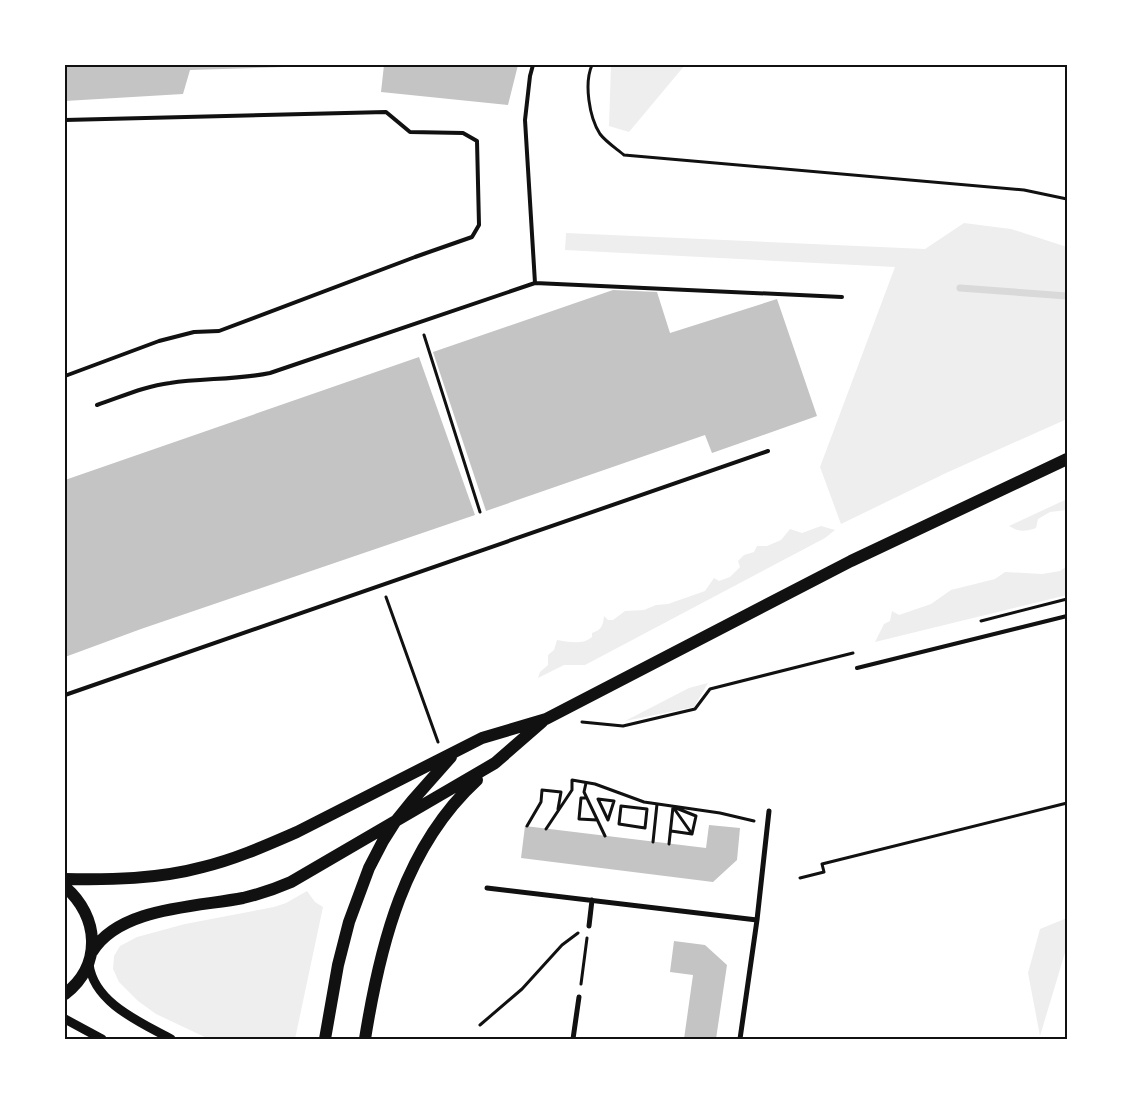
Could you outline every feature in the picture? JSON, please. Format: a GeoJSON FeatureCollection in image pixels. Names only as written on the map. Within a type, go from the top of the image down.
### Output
{"type":"FeatureCollection","features":[{"type":"Feature","properties":{"kind":"main road"},"geometry":{"type":"LineString","coordinates":[[65,879],[128,878],[172,874],[203,868],[297,832],[482,738],[546,719],[851,561],[1067,459]]}},
{"type":"Feature","properties":{"kind":"main road"},"geometry":{"type":"LineString","coordinates":[[365,1039],[378,966],[389,926],[419,854],[447,810],[461,795],[546,719]]}},
{"type":"Feature","properties":{"kind":"main road"},"geometry":{"type":"LineString","coordinates":[[325,1039],[338,965],[349,922],[369,868],[395,822],[458,750]]}},
{"type":"Feature","properties":{"kind":"main road"},"geometry":{"type":"LineString","coordinates":[[65,994],[81,978],[97,943],[114,930],[134,920],[178,907],[260,894],[291,882],[495,764]]}},
{"type":"Feature","properties":{"kind":"main road"},"geometry":{"type":"LineString","coordinates":[[65,887],[76,897],[86,911],[91,925],[93,938],[90,958]]}},
{"type":"Feature","properties":{"kind":"street"},"geometry":{"type":"LineString","coordinates":[[740,1039],[757,920],[768,811]]}},
{"type":"Feature","properties":{"kind":"street"},"geometry":{"type":"LineString","coordinates":[[487,888],[757,920]]}},
{"type":"Feature","properties":{"kind":"street"},"geometry":{"type":"LineString","coordinates":[[589,926],[592,900]]}},
{"type":"Feature","properties":{"kind":"street"},"geometry":{"type":"LineString","coordinates":[[90,958],[93,979],[101,992],[114,1005],[139,1022],[171,1039]]}},
{"type":"Feature","properties":{"kind":"street"},"geometry":{"type":"LineString","coordinates":[[574,1039],[579,997]]}},
{"type":"Feature","properties":{"kind":"street"},"geometry":{"type":"LineString","coordinates":[[65,1019],[102,1039]]}},
{"type":"Feature","properties":{"kind":"lane"},"geometry":{"type":"LineString","coordinates":[[533,65],[525,120],[535,283]]}},
{"type":"Feature","properties":{"kind":"lane"},"geometry":{"type":"LineString","coordinates":[[65,120],[386,112],[410,132],[463,134],[477,141],[480,225],[472,237],[219,331],[194,332],[159,342],[65,376]]}},
{"type":"Feature","properties":{"kind":"lane"},"geometry":{"type":"LineString","coordinates":[[97,405],[171,383],[252,377],[270,373],[535,283],[842,297]]}},
{"type":"Feature","properties":{"kind":"lane"},"geometry":{"type":"LineString","coordinates":[[65,695],[768,451]]}},
{"type":"Feature","properties":{"kind":"lane"},"geometry":{"type":"LineString","coordinates":[[857,668],[1067,616]]}},
{"type":"Feature","properties":{"kind":"path"},"geometry":{"type":"LineString","coordinates":[[592,65],[589,72],[589,108],[600,134],[624,155],[1024,190],[1067,198]]}},
{"type":"Feature","properties":{"kind":"path"},"geometry":{"type":"LineString","coordinates":[[420,322],[480,512]]}},
{"type":"Feature","properties":{"kind":"path"},"geometry":{"type":"LineString","coordinates":[[382,585],[432,724]]}},
{"type":"Feature","properties":{"kind":"path"},"geometry":{"type":"LineString","coordinates":[[980,621],[1067,599]]}},
{"type":"Feature","properties":{"kind":"path"},"geometry":{"type":"LineString","coordinates":[[546,719],[623,726],[695,709],[710,689],[855,652]]}},
{"type":"Feature","properties":{"kind":"path"},"geometry":{"type":"LineString","coordinates":[[546,829],[572,790],[572,780],[595,784],[644,802],[720,813],[767,824]]}},
{"type":"Feature","properties":{"kind":"path"},"geometry":{"type":"LineString","coordinates":[[586,783],[584,792],[605,836]]}},
{"type":"Feature","properties":{"kind":"path"},"geometry":{"type":"LineString","coordinates":[[527,826],[540,802],[542,790],[561,792],[558,809]]}},
{"type":"Feature","properties":{"kind":"path"},"geometry":{"type":"LineString","coordinates":[[587,798],[581,798],[579,818],[597,820]]}},
{"type":"Feature","properties":{"kind":"path"},"geometry":{"type":"LineString","coordinates":[[598,799],[614,801],[608,820],[605,813],[598,799]]}},
{"type":"Feature","properties":{"kind":"path"},"geometry":{"type":"LineString","coordinates":[[800,878],[824,872],[822,864],[1067,802]]}},
{"type":"Feature","properties":{"kind":"path"},"geometry":{"type":"LineString","coordinates":[[653,842],[657,804]]}},
{"type":"Feature","properties":{"kind":"path"},"geometry":{"type":"LineString","coordinates":[[621,806],[647,809],[645,828],[618,824],[621,806]]}},
{"type":"Feature","properties":{"kind":"path"},"geometry":{"type":"LineString","coordinates":[[669,844],[673,807]]}},
{"type":"Feature","properties":{"kind":"path"},"geometry":{"type":"LineString","coordinates":[[673,807],[692,834]]}},
{"type":"Feature","properties":{"kind":"path"},"geometry":{"type":"LineString","coordinates":[[673,807],[696,816],[692,834]]}},
{"type":"Feature","properties":{"kind":"path"},"geometry":{"type":"LineString","coordinates":[[670,831],[692,834]]}},
{"type":"Feature","properties":{"kind":"path"},"geometry":{"type":"LineString","coordinates":[[579,997],[589,926]]}},
{"type":"Feature","properties":{"kind":"path"},"geometry":{"type":"LineString","coordinates":[[480,1025],[522,989],[562,944],[589,926]]}},
{"type":"Feature","properties":{"kind":"shaded area"},"geometry":{"type":"Polygon","coordinates":[[[611,65],[685,65],[629,132],[609,126],[611,65]]]}},
{"type":"Feature","properties":{"kind":"shaded area"},"geometry":{"type":"Polygon","coordinates":[[[964,223],[1011,229],[1067,247],[1067,419],[946,473],[841,524],[820,467],[895,267],[565,250],[566,233],[925,249],[964,223]]]}},
{"type":"Feature","properties":{"kind":"shaded area"},"geometry":{"type":"Polygon","coordinates":[[[1067,499],[1067,510],[1050,512],[1038,519],[1036,528],[1022,531],[1009,526],[1067,499]]]}},
{"type":"Feature","properties":{"kind":"shaded area"},"geometry":{"type":"Polygon","coordinates":[[[821,526],[835,530],[825,538],[585,665],[564,665],[538,678],[540,672],[548,665],[548,655],[554,650],[557,640],[575,642],[588,640],[592,637],[592,633],[601,627],[604,616],[608,620],[613,620],[625,611],[644,610],[656,605],[668,604],[705,591],[714,578],[719,581],[730,577],[740,567],[738,561],[744,555],[754,552],[757,546],[767,546],[781,540],[790,529],[802,533],[821,526]]]}},
{"type":"Feature","properties":{"kind":"shaded area"},"geometry":{"type":"Polygon","coordinates":[[[1067,566],[1067,595],[875,642],[884,624],[890,621],[892,611],[899,615],[931,604],[951,590],[995,579],[1005,572],[1042,574],[1060,571],[1067,566]]]}},
{"type":"Feature","properties":{"kind":"shaded area"},"geometry":{"type":"Polygon","coordinates":[[[708,683],[694,707],[625,721],[689,688],[708,683]]]}},
{"type":"Feature","properties":{"kind":"shaded area"},"geometry":{"type":"Polygon","coordinates":[[[307,891],[315,902],[323,907],[295,1039],[209,1039],[156,1014],[138,1001],[119,982],[113,969],[114,956],[120,946],[137,937],[185,924],[274,907],[286,903],[307,891]]]}},
{"type":"Feature","properties":{"kind":"shaded area"},"geometry":{"type":"Polygon","coordinates":[[[1067,918],[1067,946],[1040,1036],[1028,973],[1040,929],[1067,918]]]}},
{"type":"Feature","properties":{"kind":"building"},"geometry":{"type":"Polygon","coordinates":[[[65,65],[284,65],[284,67],[190,70],[183,94],[65,101],[65,65]]]}},
{"type":"Feature","properties":{"kind":"building"},"geometry":{"type":"Polygon","coordinates":[[[384,65],[518,65],[508,105],[381,92],[384,65]]]}},
{"type":"Feature","properties":{"kind":"building"},"geometry":{"type":"Polygon","coordinates":[[[613,290],[657,292],[670,333],[777,299],[817,416],[712,453],[705,435],[486,511],[433,352],[613,290]]]}},
{"type":"Feature","properties":{"kind":"building"},"geometry":{"type":"Polygon","coordinates":[[[419,357],[475,515],[141,629],[65,657],[65,480],[419,357]]]}},
{"type":"Feature","properties":{"kind":"building"},"geometry":{"type":"Polygon","coordinates":[[[709,825],[740,828],[737,860],[713,882],[521,858],[525,826],[706,848],[709,825]]]}},
{"type":"Feature","properties":{"kind":"building"},"geometry":{"type":"Polygon","coordinates":[[[674,941],[705,945],[727,965],[716,1039],[684,1039],[693,975],[670,972],[674,941]]]}},
{"type":"Feature","properties":{"kind":"waterway"},"geometry":{"type":"LineString","coordinates":[[960,288],[1067,296]]}}]}
